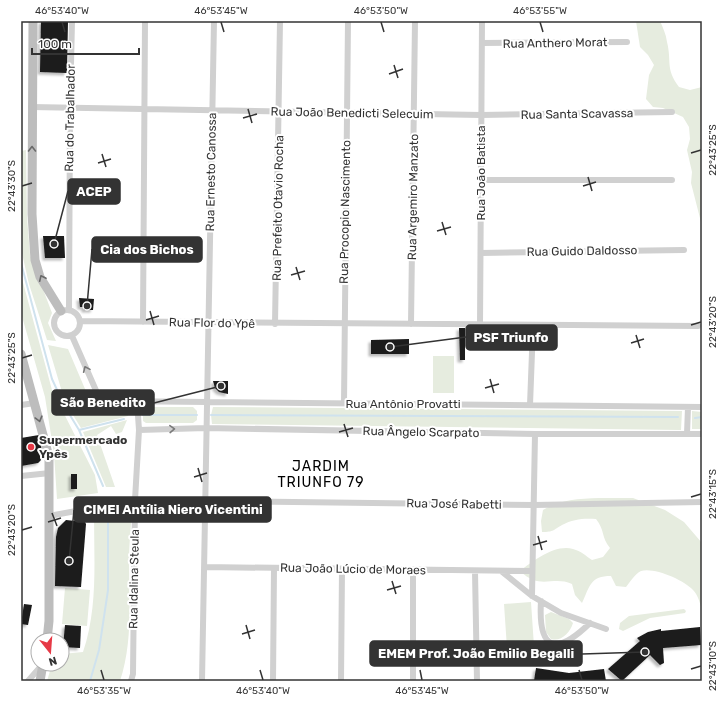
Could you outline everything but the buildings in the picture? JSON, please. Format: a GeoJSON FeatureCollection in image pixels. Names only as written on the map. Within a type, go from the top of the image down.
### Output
{"type":"FeatureCollection","features":[{"type":"Feature","properties":{"kind":"street"},"geometry":{"type":"LineString","coordinates":[[33,21],[31,107],[32,214],[35,260],[40,277],[65,311],[76,314],[80,321],[79,328],[72,336],[60,335],[54,329],[54,321],[65,311]]}},
{"type":"Feature","properties":{"kind":"street","name":"Rua do Trabalhador"},"geometry":{"type":"LineString","coordinates":[[65,311],[72,21]]}},
{"type":"Feature","properties":{"kind":"street"},"geometry":{"type":"LineString","coordinates":[[143,322],[145,21]]}},
{"type":"Feature","properties":{"kind":"street","name":"Rua Ernesto Canossa"},"geometry":{"type":"LineString","coordinates":[[202,681],[214,21]]}},
{"type":"Feature","properties":{"kind":"street","name":"Rua Prefeito Otavio Rocha"},"geometry":{"type":"LineString","coordinates":[[275,324],[280,111],[280,21]]}},
{"type":"Feature","properties":{"kind":"street","name":"Rua Procopio Nascimento"},"geometry":{"type":"LineString","coordinates":[[344,403],[348,21]]}},
{"type":"Feature","properties":{"kind":"street","name":"Rua Argemiro Manzato"},"geometry":{"type":"LineString","coordinates":[[411,324],[415,21]]}},
{"type":"Feature","properties":{"kind":"street","name":"Rua João Batista"},"geometry":{"type":"LineString","coordinates":[[480,326],[482,21]]}},
{"type":"Feature","properties":{"kind":"street","name":"Rua Anthero Morat"},"geometry":{"type":"LineString","coordinates":[[482,44],[628,42]]}},
{"type":"Feature","properties":{"kind":"street","name":"Rua João Benedicti Selecuim"},"geometry":{"type":"LineString","coordinates":[[31,107],[481,115]]}},
{"type":"Feature","properties":{"kind":"street","name":"Rua Santa Scavassa"},"geometry":{"type":"LineString","coordinates":[[481,115],[672,112]]}},
{"type":"Feature","properties":{"kind":"street"},"geometry":{"type":"LineString","coordinates":[[481,180],[672,180]]}},
{"type":"Feature","properties":{"kind":"street","name":"Rua Guido Daldosso"},"geometry":{"type":"LineString","coordinates":[[481,253],[684,250]]}},
{"type":"Feature","properties":{"kind":"street","name":"Rua Flor do Ypê"},"geometry":{"type":"LineString","coordinates":[[80,321],[275,324],[344,323],[480,326],[698,326]]}},
{"type":"Feature","properties":{"kind":"street"},"geometry":{"type":"LineString","coordinates":[[530,405],[533,326]]}},
{"type":"Feature","properties":{"kind":"street","name":"Rua Antônio Provatti"},"geometry":{"type":"LineString","coordinates":[[72,336],[98,395],[103,400],[702,407]]}},
{"type":"Feature","properties":{"kind":"street"},"geometry":{"type":"LineString","coordinates":[[21,354],[49,457],[48,632]]}},
{"type":"Feature","properties":{"kind":"street","name":"Rua Idalina Steula"},"geometry":{"type":"LineString","coordinates":[[134,681],[134,500],[139,430],[138,401]]}},
{"type":"Feature","properties":{"kind":"street"},"geometry":{"type":"LineString","coordinates":[[21,405],[35,403]]}},
{"type":"Feature","properties":{"kind":"street"},"geometry":{"type":"LineString","coordinates":[[687,434],[688,407]]}},
{"type":"Feature","properties":{"kind":"street","name":"Rua Ângelo Scarpato"},"geometry":{"type":"LineString","coordinates":[[139,430],[206,428],[535,434],[702,434]]}},
{"type":"Feature","properties":{"kind":"street"},"geometry":{"type":"LineString","coordinates":[[532,596],[535,434]]}},
{"type":"Feature","properties":{"kind":"street"},"geometry":{"type":"LineString","coordinates":[[21,476],[50,473]]}},
{"type":"Feature","properties":{"kind":"street"},"geometry":{"type":"LineString","coordinates":[[49,516],[134,500]]}},
{"type":"Feature","properties":{"kind":"street","name":"Rua José Rabetti"},"geometry":{"type":"LineString","coordinates":[[205,501],[534,505],[702,502]]}},
{"type":"Feature","properties":{"kind":"street","name":"Rua João Lúcio de Moraes"},"geometry":{"type":"LineString","coordinates":[[204,568],[532,572]]}},
{"type":"Feature","properties":{"kind":"street"},"geometry":{"type":"LineString","coordinates":[[273,681],[274,568]]}},
{"type":"Feature","properties":{"kind":"street"},"geometry":{"type":"LineString","coordinates":[[341,681],[342,569]]}},
{"type":"Feature","properties":{"kind":"street"},"geometry":{"type":"LineString","coordinates":[[413,570],[413,681]]}},
{"type":"Feature","properties":{"kind":"street"},"geometry":{"type":"LineString","coordinates":[[475,571],[477,681]]}},
{"type":"Feature","properties":{"kind":"street"},"geometry":{"type":"LineString","coordinates":[[501,571],[532,596],[561,613],[606,629]]}},
{"type":"Feature","properties":{"kind":"street"},"geometry":{"type":"LineString","coordinates":[[541,601],[541,629],[544,636],[550,642],[560,645],[566,643],[590,623]]}},
{"type":"Feature","properties":{"kind":"street"},"geometry":{"type":"LineString","coordinates":[[28,681],[36,672]]}},
{"type":"Feature","properties":{"kind":"shaded area"},"geometry":{"type":"Polygon","coordinates":[[[636,21],[660,21],[666,36],[670,70],[679,87],[690,90],[702,87],[702,226],[691,183],[692,172],[687,150],[690,139],[689,127],[683,117],[663,108],[653,107],[646,99],[649,75],[654,65],[648,55],[640,47],[636,21]]]}},
{"type":"Feature","properties":{"kind":"shaded area"},"geometry":{"type":"Polygon","coordinates":[[[26,150],[27,217],[30,255],[52,313],[48,323],[56,341],[47,340],[29,284],[21,249],[21,151],[26,150]]]}},
{"type":"Feature","properties":{"kind":"shaded area"},"geometry":{"type":"Polygon","coordinates":[[[21,275],[52,390],[95,475],[98,493],[57,499],[54,454],[45,397],[21,313],[21,275]]]}},
{"type":"Feature","properties":{"kind":"shaded area"},"geometry":{"type":"Polygon","coordinates":[[[48,345],[68,349],[91,403],[103,409],[121,408],[128,410],[128,416],[81,428],[65,402],[48,345]]]}},
{"type":"Feature","properties":{"kind":"shaded area"},"geometry":{"type":"Polygon","coordinates":[[[433,356],[454,356],[454,393],[433,393],[433,356]]]}},
{"type":"Feature","properties":{"kind":"shaded area"},"geometry":{"type":"Polygon","coordinates":[[[146,407],[193,407],[197,411],[197,420],[193,423],[146,423],[143,421],[143,409],[146,407]]]}},
{"type":"Feature","properties":{"kind":"shaded area"},"geometry":{"type":"Polygon","coordinates":[[[213,407],[682,411],[681,430],[212,424],[211,415],[213,407]]]}},
{"type":"Feature","properties":{"kind":"shaded area"},"geometry":{"type":"Polygon","coordinates":[[[692,411],[702,412],[702,429],[692,429],[692,411]]]}},
{"type":"Feature","properties":{"kind":"shaded area"},"geometry":{"type":"Polygon","coordinates":[[[127,420],[122,432],[116,434],[111,426],[97,435],[115,487],[106,487],[83,432],[127,420]]]}},
{"type":"Feature","properties":{"kind":"shaded area"},"geometry":{"type":"Polygon","coordinates":[[[633,498],[665,510],[684,522],[702,543],[702,610],[699,599],[689,586],[668,575],[653,571],[647,570],[639,572],[626,587],[616,586],[611,576],[599,578],[589,587],[582,603],[575,595],[572,584],[558,581],[540,582],[527,577],[520,571],[545,554],[559,549],[566,548],[576,550],[592,560],[603,557],[610,548],[596,519],[574,520],[549,532],[542,532],[541,521],[543,510],[550,506],[570,500],[633,498]]]}},
{"type":"Feature","properties":{"kind":"shaded area"},"geometry":{"type":"Polygon","coordinates":[[[132,509],[129,555],[129,636],[120,681],[47,681],[50,672],[70,672],[70,653],[83,652],[88,635],[94,584],[94,514],[132,509]]]}},
{"type":"Feature","properties":{"kind":"shaded area"},"geometry":{"type":"Polygon","coordinates":[[[65,588],[90,590],[87,626],[62,624],[65,588]]]}},
{"type":"Feature","properties":{"kind":"shaded area"},"geometry":{"type":"Polygon","coordinates":[[[531,602],[535,661],[508,663],[504,604],[531,602]]]}},
{"type":"Feature","properties":{"kind":"shaded area"},"geometry":{"type":"Polygon","coordinates":[[[684,609],[686,611],[685,613],[650,618],[623,631],[619,629],[620,623],[629,616],[684,609]]]}},
{"type":"Feature","properties":{"kind":"shaded area"},"geometry":{"type":"Polygon","coordinates":[[[551,612],[569,619],[573,623],[565,636],[555,640],[551,639],[546,632],[545,615],[551,612]]]}},
{"type":"Feature","properties":{"kind":"waterway"},"geometry":{"type":"LineString","coordinates":[[21,263],[52,379],[65,407],[79,430],[103,486]]}},
{"type":"Feature","properties":{"kind":"waterway"},"geometry":{"type":"LineString","coordinates":[[143,415],[197,415]]}},
{"type":"Feature","properties":{"kind":"waterway"},"geometry":{"type":"LineString","coordinates":[[211,415],[678,417]]}},
{"type":"Feature","properties":{"kind":"waterway"},"geometry":{"type":"LineString","coordinates":[[695,418],[702,417]]}},
{"type":"Feature","properties":{"kind":"waterway"},"geometry":{"type":"LineString","coordinates":[[79,430],[124,419]]}},
{"type":"Feature","properties":{"kind":"waterway"},"geometry":{"type":"LineString","coordinates":[[90,681],[99,650],[108,590],[108,514]]}},
{"type":"Feature","properties":{"kind":"place","name":"ACEP"},"geometry":{"type":"Point","coordinates":[54,244]}},
{"type":"Feature","properties":{"kind":"place","name":"Cia dos Bichos"},"geometry":{"type":"Point","coordinates":[87,306]}},
{"type":"Feature","properties":{"kind":"place","name":"PSF Triunfo"},"geometry":{"type":"Point","coordinates":[390,347]}},
{"type":"Feature","properties":{"kind":"place","name":"São Benedito"},"geometry":{"type":"Point","coordinates":[221,386]}},
{"type":"Feature","properties":{"kind":"place","name":"Supermercado Ypês"},"geometry":{"type":"Point","coordinates":[31,447]}},
{"type":"Feature","properties":{"kind":"place","name":"CIMEI Antília Niero Vicentini"},"geometry":{"type":"Point","coordinates":[69,561]}},
{"type":"Feature","properties":{"kind":"place","name":"EMEM Prof. João Emilio Begalli"},"geometry":{"type":"Point","coordinates":[645,652]}},
{"type":"Feature","properties":{"kind":"district","name":"JARDIM TRIUNFO 79"},"geometry":{"type":"Point","coordinates":[321,474]}}]}
